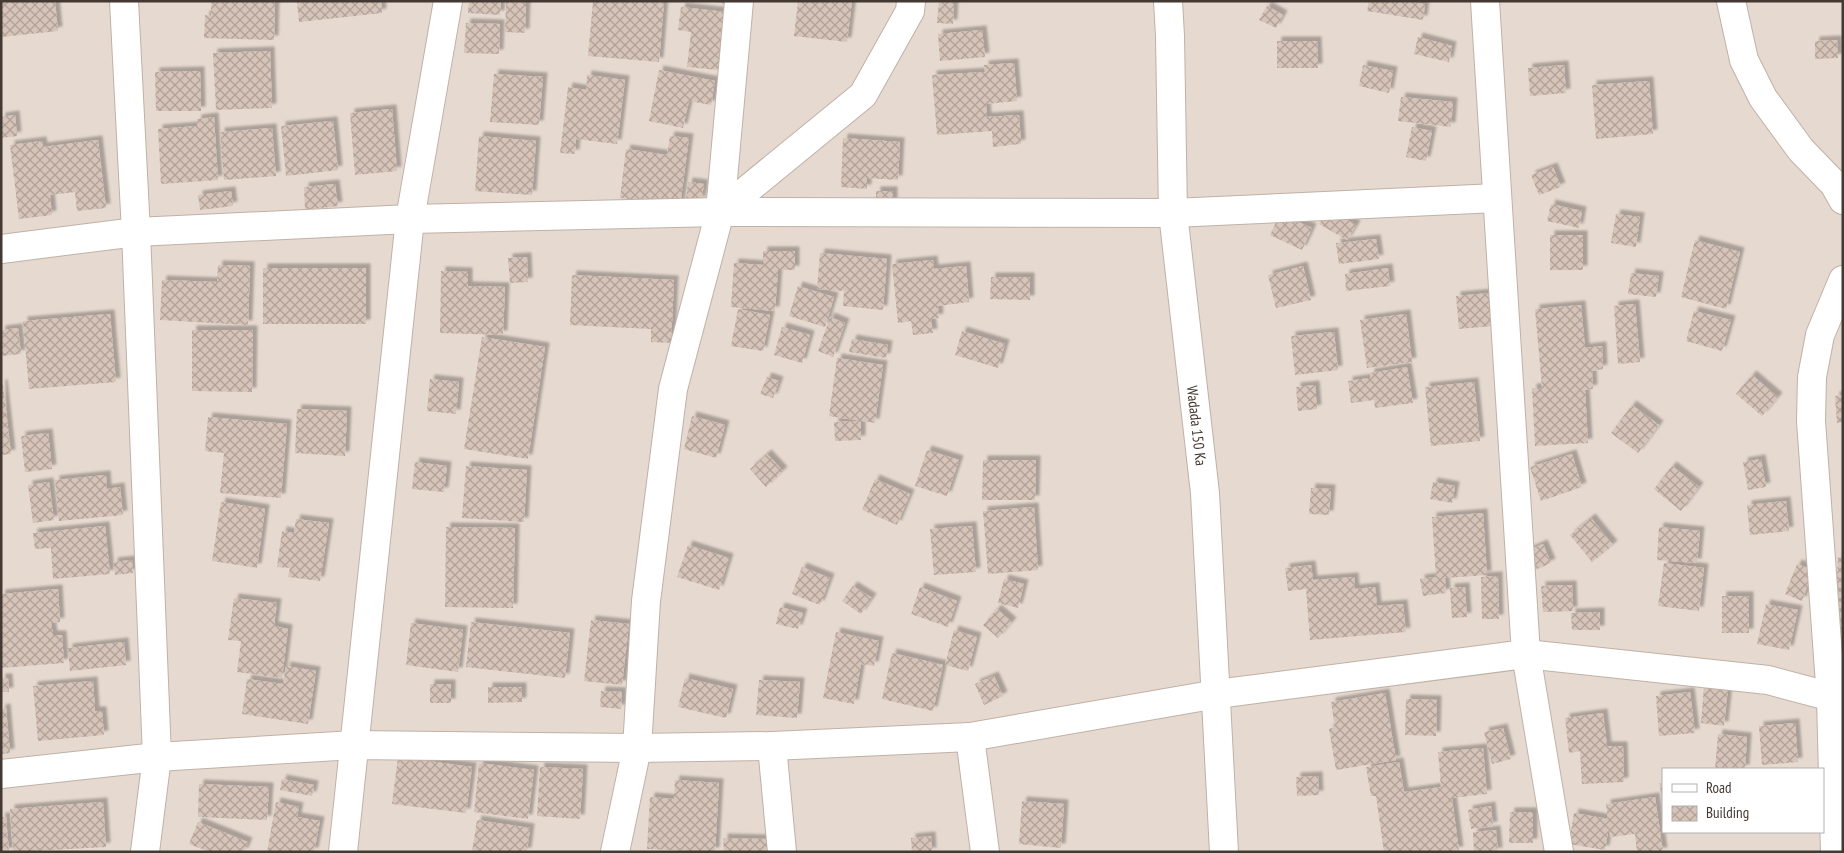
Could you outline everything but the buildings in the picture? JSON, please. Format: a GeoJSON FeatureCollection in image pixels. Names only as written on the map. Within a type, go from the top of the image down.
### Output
{"type":"FeatureCollection","features":[{"type":"Feature","properties":{"kind":"street"},"geometry":{"type":"LineString","coordinates":[[124,1],[136,232],[157,757],[145,852]]}},
{"type":"Feature","properties":{"kind":"street"},"geometry":{"type":"LineString","coordinates":[[344,852],[410,219],[448,1]]}},
{"type":"Feature","properties":{"kind":"street"},"geometry":{"type":"LineString","coordinates":[[615,852],[637,748],[646,601],[674,388],[720,212],[739,1]]}},
{"type":"Feature","properties":{"kind":"street"},"geometry":{"type":"LineString","coordinates":[[720,212],[863,95],[910,11],[911,1]]}},
{"type":"Feature","properties":{"kind":"street","name":"Wadada 150 Ka"},"geometry":{"type":"LineString","coordinates":[[1168,1],[1173,213],[1205,493],[1224,852]]}},
{"type":"Feature","properties":{"kind":"street"},"geometry":{"type":"LineString","coordinates":[[1484,1],[1526,654],[1559,852]]}},
{"type":"Feature","properties":{"kind":"street"},"geometry":{"type":"LineString","coordinates":[[1731,1],[1744,60],[1764,98],[1801,150],[1834,184],[1843,200]]}},
{"type":"Feature","properties":{"kind":"street"},"geometry":{"type":"LineString","coordinates":[[1,249],[136,232],[410,219],[720,212],[1173,213],[1497,198]]}},
{"type":"Feature","properties":{"kind":"street"},"geometry":{"type":"LineString","coordinates":[[1835,852],[1837,699],[1811,421],[1812,377],[1831,336],[1843,280]]}},
{"type":"Feature","properties":{"kind":"street"},"geometry":{"type":"LineString","coordinates":[[1,774],[157,757],[354,745],[637,748],[772,746],[970,736],[1217,694],[1526,654],[1768,680],[1837,699]]}},
{"type":"Feature","properties":{"kind":"street"},"geometry":{"type":"LineString","coordinates":[[970,736],[985,852]]}},
{"type":"Feature","properties":{"kind":"street"},"geometry":{"type":"LineString","coordinates":[[772,746],[782,852]]}},
{"type":"Feature","properties":{"kind":"shaded area"},"geometry":{"type":"Polygon","coordinates":[[[1,1],[1843,1],[1843,852],[1,852],[1,1]]]}}]}
